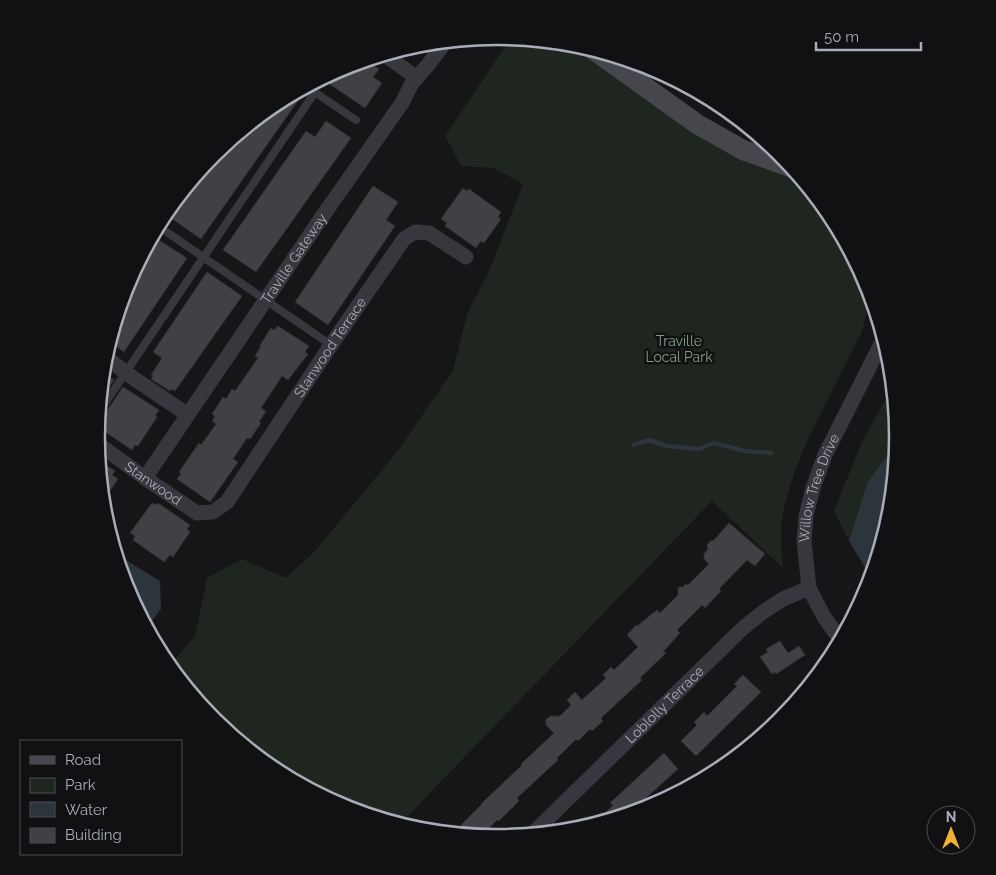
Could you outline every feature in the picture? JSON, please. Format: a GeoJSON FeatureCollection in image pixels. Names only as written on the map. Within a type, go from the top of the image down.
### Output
{"type":"FeatureCollection","features":[{"type":"Feature","properties":{"kind":"main road"},"geometry":{"type":"LineString","coordinates":[[609,61],[697,124],[743,150],[778,163]]}},
{"type":"Feature","properties":{"kind":"street","name":"Traville Gateway"},"geometry":{"type":"LineString","coordinates":[[145,478],[402,103],[412,83],[440,49]]}},
{"type":"Feature","properties":{"kind":"street"},"geometry":{"type":"LineString","coordinates":[[391,60],[417,78]]}},
{"type":"Feature","properties":{"kind":"street","name":"Stanwood Terrace"},"geometry":{"type":"LineString","coordinates":[[213,512],[226,502],[404,240],[415,232],[429,233],[466,258]]}},
{"type":"Feature","properties":{"kind":"street","name":"Willow Tree Drive"},"geometry":{"type":"LineString","coordinates":[[837,635],[824,617],[809,588],[804,541],[806,516],[813,488],[825,455],[879,346]]}},
{"type":"Feature","properties":{"kind":"street"},"geometry":{"type":"LineString","coordinates":[[113,362],[188,415]]}},
{"type":"Feature","properties":{"kind":"street","name":"Stanwood"},"geometry":{"type":"LineString","coordinates":[[105,450],[197,513],[213,512]]}},
{"type":"Feature","properties":{"kind":"street","name":"Loblolly Terrace"},"geometry":{"type":"LineString","coordinates":[[538,828],[743,628],[783,599],[809,588]]}},
{"type":"Feature","properties":{"kind":"lane"},"geometry":{"type":"LineString","coordinates":[[107,400],[315,92],[356,120]]}},
{"type":"Feature","properties":{"kind":"lane"},"geometry":{"type":"LineString","coordinates":[[165,231],[331,345]]}},
{"type":"Feature","properties":{"kind":"green space","name":"Traville Local Park"},"geometry":{"type":"Polygon","coordinates":[[[506,45],[549,48],[609,61],[697,124],[776,160],[809,199],[838,241],[861,287],[868,307],[862,331],[807,441],[795,471],[784,507],[781,526],[783,568],[712,501],[405,819],[372,809],[324,790],[280,764],[239,733],[220,715],[175,660],[195,636],[207,578],[242,559],[286,578],[315,551],[400,448],[453,370],[468,312],[489,271],[523,184],[494,168],[461,166],[445,136],[506,45]]]}},
{"type":"Feature","properties":{"kind":"green space"},"geometry":{"type":"Polygon","coordinates":[[[888,395],[890,451],[867,483],[849,541],[834,511],[861,444],[888,395]]]}},
{"type":"Feature","properties":{"kind":"water"},"geometry":{"type":"Polygon","coordinates":[[[890,451],[883,514],[867,571],[849,541],[867,483],[890,451]]]}},
{"type":"Feature","properties":{"kind":"water"},"geometry":{"type":"Polygon","coordinates":[[[125,559],[160,581],[161,609],[151,621],[135,588],[125,559]]]}},
{"type":"Feature","properties":{"kind":"building"},"geometry":{"type":"Polygon","coordinates":[[[373,66],[379,69],[373,77],[382,83],[365,108],[328,83],[373,66]]]}},
{"type":"Feature","properties":{"kind":"building"},"geometry":{"type":"Polygon","coordinates":[[[298,100],[201,239],[172,219],[203,179],[239,142],[280,111],[298,100]]]}},
{"type":"Feature","properties":{"kind":"building"},"geometry":{"type":"Polygon","coordinates":[[[326,121],[351,138],[256,272],[223,250],[306,131],[315,137],[326,121]]]}},
{"type":"Feature","properties":{"kind":"building"},"geometry":{"type":"Polygon","coordinates":[[[373,186],[398,202],[386,220],[395,226],[328,325],[295,302],[373,186]]]}},
{"type":"Feature","properties":{"kind":"building"},"geometry":{"type":"Polygon","coordinates":[[[463,188],[467,191],[469,189],[501,212],[498,217],[501,219],[484,243],[481,241],[476,248],[445,226],[447,223],[441,219],[463,188]]]}},
{"type":"Feature","properties":{"kind":"building"},"geometry":{"type":"Polygon","coordinates":[[[159,240],[187,258],[124,352],[116,347],[126,311],[135,287],[159,240]]]}},
{"type":"Feature","properties":{"kind":"building"},"geometry":{"type":"Polygon","coordinates":[[[207,272],[242,296],[175,391],[171,389],[170,391],[151,379],[153,376],[151,375],[162,358],[153,352],[207,272]]]}},
{"type":"Feature","properties":{"kind":"building"},"geometry":{"type":"Polygon","coordinates":[[[278,326],[309,346],[305,352],[308,354],[288,380],[282,376],[261,408],[266,411],[259,422],[261,423],[250,439],[247,438],[233,459],[238,462],[210,502],[177,479],[181,474],[179,472],[199,443],[201,445],[216,424],[212,421],[215,416],[212,414],[223,397],[226,399],[232,389],[235,391],[258,358],[255,356],[271,328],[274,330],[278,326]]]}},
{"type":"Feature","properties":{"kind":"building"},"geometry":{"type":"Polygon","coordinates":[[[110,378],[114,380],[109,387],[110,378]]]}},
{"type":"Feature","properties":{"kind":"building"},"geometry":{"type":"Polygon","coordinates":[[[123,387],[159,410],[155,416],[157,417],[138,446],[135,445],[132,450],[105,432],[106,412],[123,387]]]}},
{"type":"Feature","properties":{"kind":"building"},"geometry":{"type":"Polygon","coordinates":[[[106,466],[115,471],[112,475],[118,479],[109,492],[106,466]]]}},
{"type":"Feature","properties":{"kind":"building"},"geometry":{"type":"Polygon","coordinates":[[[152,503],[156,505],[158,503],[190,525],[187,529],[190,532],[173,557],[170,555],[164,562],[133,540],[135,536],[130,533],[152,503]]]}},
{"type":"Feature","properties":{"kind":"building"},"geometry":{"type":"Polygon","coordinates":[[[729,523],[765,554],[755,566],[747,560],[719,589],[721,591],[705,608],[702,605],[677,630],[680,633],[663,652],[666,653],[640,678],[642,680],[601,718],[603,721],[592,731],[590,729],[578,741],[576,739],[557,758],[558,760],[517,798],[519,801],[499,821],[497,820],[487,830],[458,828],[554,733],[546,725],[546,720],[550,716],[560,716],[571,705],[567,700],[575,692],[582,700],[606,678],[603,675],[611,667],[614,670],[638,647],[627,635],[636,625],[657,610],[660,613],[678,595],[678,587],[688,585],[709,564],[704,559],[704,554],[708,549],[707,545],[710,541],[714,540],[729,523]]]}},
{"type":"Feature","properties":{"kind":"building"},"geometry":{"type":"Polygon","coordinates":[[[780,641],[788,653],[799,646],[805,655],[776,674],[775,672],[772,674],[760,657],[768,652],[766,649],[780,641]]]}},
{"type":"Feature","properties":{"kind":"building"},"geometry":{"type":"Polygon","coordinates":[[[743,675],[761,692],[696,756],[681,741],[697,725],[694,722],[704,712],[707,716],[737,686],[734,684],[743,675]]]}},
{"type":"Feature","properties":{"kind":"building"},"geometry":{"type":"Polygon","coordinates":[[[664,753],[678,769],[641,803],[602,816],[613,805],[610,803],[664,753]]]}},
{"type":"Feature","properties":{"kind":"waterway"},"geometry":{"type":"LineString","coordinates":[[634,445],[649,440],[667,446],[699,449],[714,443],[744,451],[771,453]]}}]}
